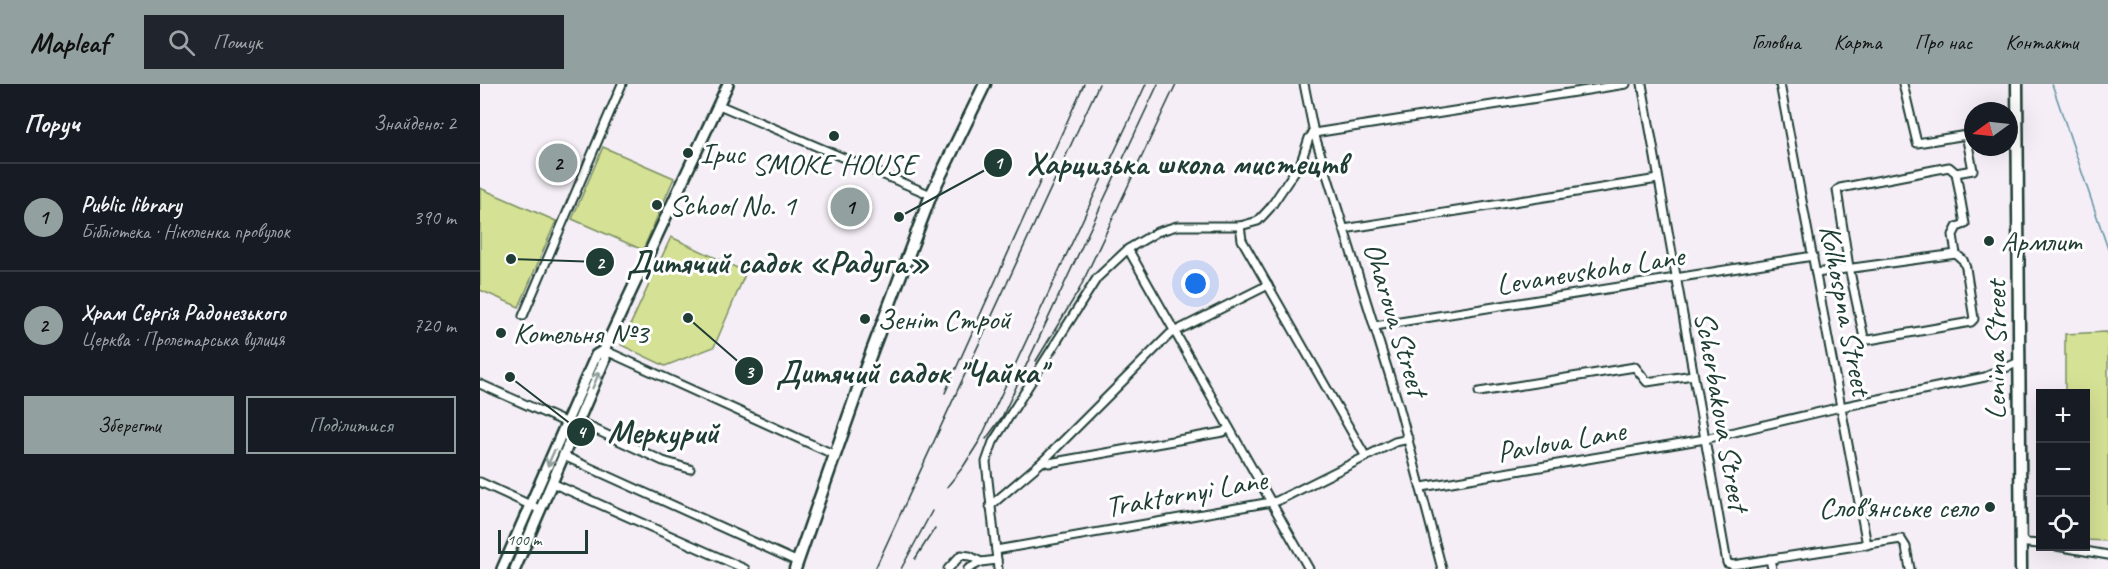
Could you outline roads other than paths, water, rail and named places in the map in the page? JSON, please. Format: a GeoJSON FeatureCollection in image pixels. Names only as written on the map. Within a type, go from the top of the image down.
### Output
{"type":"FeatureCollection","features":[{"type":"Feature","properties":{"kind":"main road"},"geometry":{"type":"LineString","coordinates":[[515,569],[605,359],[604,350],[729,84]]}},
{"type":"Feature","properties":{"kind":"main road"},"geometry":{"type":"LineString","coordinates":[[797,565],[864,372],[931,195],[985,84]]}},
{"type":"Feature","properties":{"kind":"main road","name":"Lenina Street"},"geometry":{"type":"LineString","coordinates":[[2015,102],[2017,84]]}},
{"type":"Feature","properties":{"kind":"main road","name":"Lenina Street"},"geometry":{"type":"LineString","coordinates":[[2014,156],[2021,569]]}},
{"type":"Feature","properties":{"kind":"main road"},"geometry":{"type":"LineString","coordinates":[[502,569],[596,355],[604,350]]}},
{"type":"Feature","properties":{"kind":"street"},"geometry":{"type":"LineString","coordinates":[[523,316],[622,84]]}},
{"type":"Feature","properties":{"kind":"street","name":"Oharova Street"},"geometry":{"type":"LineString","coordinates":[[1304,84],[1314,133],[1375,326],[1422,487],[1442,569]]}},
{"type":"Feature","properties":{"kind":"street"},"geometry":{"type":"LineString","coordinates":[[998,569],[986,462],[993,442],[1097,278],[1128,249],[1157,232],[1177,226],[1240,226],[1258,222],[1270,208],[1300,162],[1309,138],[1314,133],[1626,84]]}},
{"type":"Feature","properties":{"kind":"street","name":"Scherbakova Street"},"geometry":{"type":"LineString","coordinates":[[1642,84],[1727,563],[1733,565],[1901,539],[1906,547],[1910,569]]}},
{"type":"Feature","properties":{"kind":"street","name":"Kolhospna Street"},"geometry":{"type":"LineString","coordinates":[[1780,84],[1867,545]]}},
{"type":"Feature","properties":{"kind":"street"},"geometry":{"type":"LineString","coordinates":[[1903,84],[1917,143],[1964,135]]}},
{"type":"Feature","properties":{"kind":"street"},"geometry":{"type":"LineString","coordinates":[[719,105],[931,195]]}},
{"type":"Feature","properties":{"kind":"street"},"geometry":{"type":"LineString","coordinates":[[1956,173],[1973,170],[1971,156]]}},
{"type":"Feature","properties":{"kind":"street"},"geometry":{"type":"LineString","coordinates":[[1300,162],[1313,163],[1326,169]]}},
{"type":"Feature","properties":{"kind":"street"},"geometry":{"type":"LineString","coordinates":[[1949,167],[1956,173],[1965,224],[1957,227],[1953,235],[1956,254],[1963,260],[1966,268],[1974,320],[1869,340],[1864,338],[1849,267],[1837,190],[1949,167]]}},
{"type":"Feature","properties":{"kind":"street"},"geometry":{"type":"LineString","coordinates":[[1344,228],[1658,179]]}},
{"type":"Feature","properties":{"kind":"street"},"geometry":{"type":"LineString","coordinates":[[1240,226],[1242,240],[1366,457]]}},
{"type":"Feature","properties":{"kind":"street"},"geometry":{"type":"LineString","coordinates":[[1128,249],[1309,569]]}},
{"type":"Feature","properties":{"kind":"street"},"geometry":{"type":"LineString","coordinates":[[1816,273],[1956,254]]}},
{"type":"Feature","properties":{"kind":"street","name":"Levanevskoho Lane"},"geometry":{"type":"LineString","coordinates":[[1375,326],[1813,256]]}},
{"type":"Feature","properties":{"kind":"street"},"geometry":{"type":"LineString","coordinates":[[990,506],[1043,461],[1170,334],[1268,285]]}},
{"type":"Feature","properties":{"kind":"street"},"geometry":{"type":"LineString","coordinates":[[604,350],[835,455]]}},
{"type":"Feature","properties":{"kind":"street","name":"Pavlova Lane"},"geometry":{"type":"LineString","coordinates":[[1422,487],[1706,439],[1841,407],[1985,377],[2019,362]]}},
{"type":"Feature","properties":{"kind":"street"},"geometry":{"type":"LineString","coordinates":[[1479,392],[1635,367],[1647,382],[1693,375]]}},
{"type":"Feature","properties":{"kind":"street"},"geometry":{"type":"LineString","coordinates":[[480,384],[566,423],[577,425],[663,461],[690,469]]}},
{"type":"Feature","properties":{"kind":"street"},"geometry":{"type":"LineString","coordinates":[[1043,461],[1049,463],[1222,432],[1229,428]]}},
{"type":"Feature","properties":{"kind":"street","name":"Traktornyi Lane"},"geometry":{"type":"LineString","coordinates":[[996,550],[1278,501],[1395,442],[1408,439]]}},
{"type":"Feature","properties":{"kind":"street"},"geometry":{"type":"LineString","coordinates":[[564,456],[797,565]]}},
{"type":"Feature","properties":{"kind":"street"},"geometry":{"type":"LineString","coordinates":[[480,482],[541,510]]}},
{"type":"Feature","properties":{"kind":"street"},"geometry":{"type":"LineString","coordinates":[[552,483],[746,569]]}},
{"type":"Feature","properties":{"kind":"street"},"geometry":{"type":"LineString","coordinates":[[2020,539],[2027,543],[2036,544]]}},
{"type":"Feature","properties":{"kind":"street"},"geometry":{"type":"LineString","coordinates":[[2085,551],[2108,555]]}},
{"type":"Feature","properties":{"kind":"street"},"geometry":{"type":"LineString","coordinates":[[948,569],[961,555],[970,556],[981,562]]}},
{"type":"Feature","properties":{"kind":"street"},"geometry":{"type":"LineString","coordinates":[[1770,559],[1772,569]]}},
{"type":"Feature","properties":{"kind":"street"},"geometry":{"type":"LineString","coordinates":[[968,569],[981,562],[997,560]]}},
{"type":"Feature","properties":{"kind":"waterway"},"geometry":{"type":"LineString","coordinates":[[2052,84],[2108,249]]}},
{"type":"Feature","properties":{"kind":"railway"},"geometry":{"type":"LineString","coordinates":[[945,393],[1084,84]]}},
{"type":"Feature","properties":{"kind":"railway"},"geometry":{"type":"LineString","coordinates":[[875,569],[1099,84]]}},
{"type":"Feature","properties":{"kind":"railway"},"geometry":{"type":"LineString","coordinates":[[947,487],[980,440],[1146,84]]}},
{"type":"Feature","properties":{"kind":"railway"},"geometry":{"type":"LineString","coordinates":[[986,439],[1002,417],[1158,84]]}},
{"type":"Feature","properties":{"kind":"railway"},"geometry":{"type":"LineString","coordinates":[[1036,361],[1079,290],[1176,84]]}},
{"type":"Feature","properties":{"kind":"railway"},"geometry":{"type":"LineString","coordinates":[[901,569],[932,511]]}},
{"type":"Feature","properties":{"kind":"railway"},"geometry":{"type":"LineString","coordinates":[[915,559],[935,528]]}},
{"type":"Feature","properties":{"kind":"place","name":"SMOKE HOUSE"},"geometry":{"type":"Point","coordinates":[834,136]}},
{"type":"Feature","properties":{"kind":"place","name":"Ірис"},"geometry":{"type":"Point","coordinates":[688,153]}},
{"type":"Feature","properties":{"kind":"place","name":"Храм Сергія Радонезького"},"geometry":{"type":"Point","coordinates":[558,163]}},
{"type":"Feature","properties":{"kind":"place","name":"School No. 1"},"geometry":{"type":"Point","coordinates":[657,205]}},
{"type":"Feature","properties":{"kind":"place","name":"Public library"},"geometry":{"type":"Point","coordinates":[850,207]}},
{"type":"Feature","properties":{"kind":"place","name":"Харцизька школа мистецтв"},"geometry":{"type":"Point","coordinates":[899,217]}},
{"type":"Feature","properties":{"kind":"place","name":"Армлит"},"geometry":{"type":"Point","coordinates":[1989,241]}},
{"type":"Feature","properties":{"kind":"place","name":"Дитячий садок «Радуга»"},"geometry":{"type":"Point","coordinates":[511,259]}},
{"type":"Feature","properties":{"kind":"place","name":"Дитячий садок \"Чайка\""},"geometry":{"type":"Point","coordinates":[688,318]}},
{"type":"Feature","properties":{"kind":"place","name":"Зеніт Строй"},"geometry":{"type":"Point","coordinates":[865,319]}},
{"type":"Feature","properties":{"kind":"place","name":"Котельня №3"},"geometry":{"type":"Point","coordinates":[501,333]}},
{"type":"Feature","properties":{"kind":"place","name":"Меркурий"},"geometry":{"type":"Point","coordinates":[510,377]}},
{"type":"Feature","properties":{"kind":"place","name":"Слов'янське село"},"geometry":{"type":"Point","coordinates":[1990,507]}}]}
